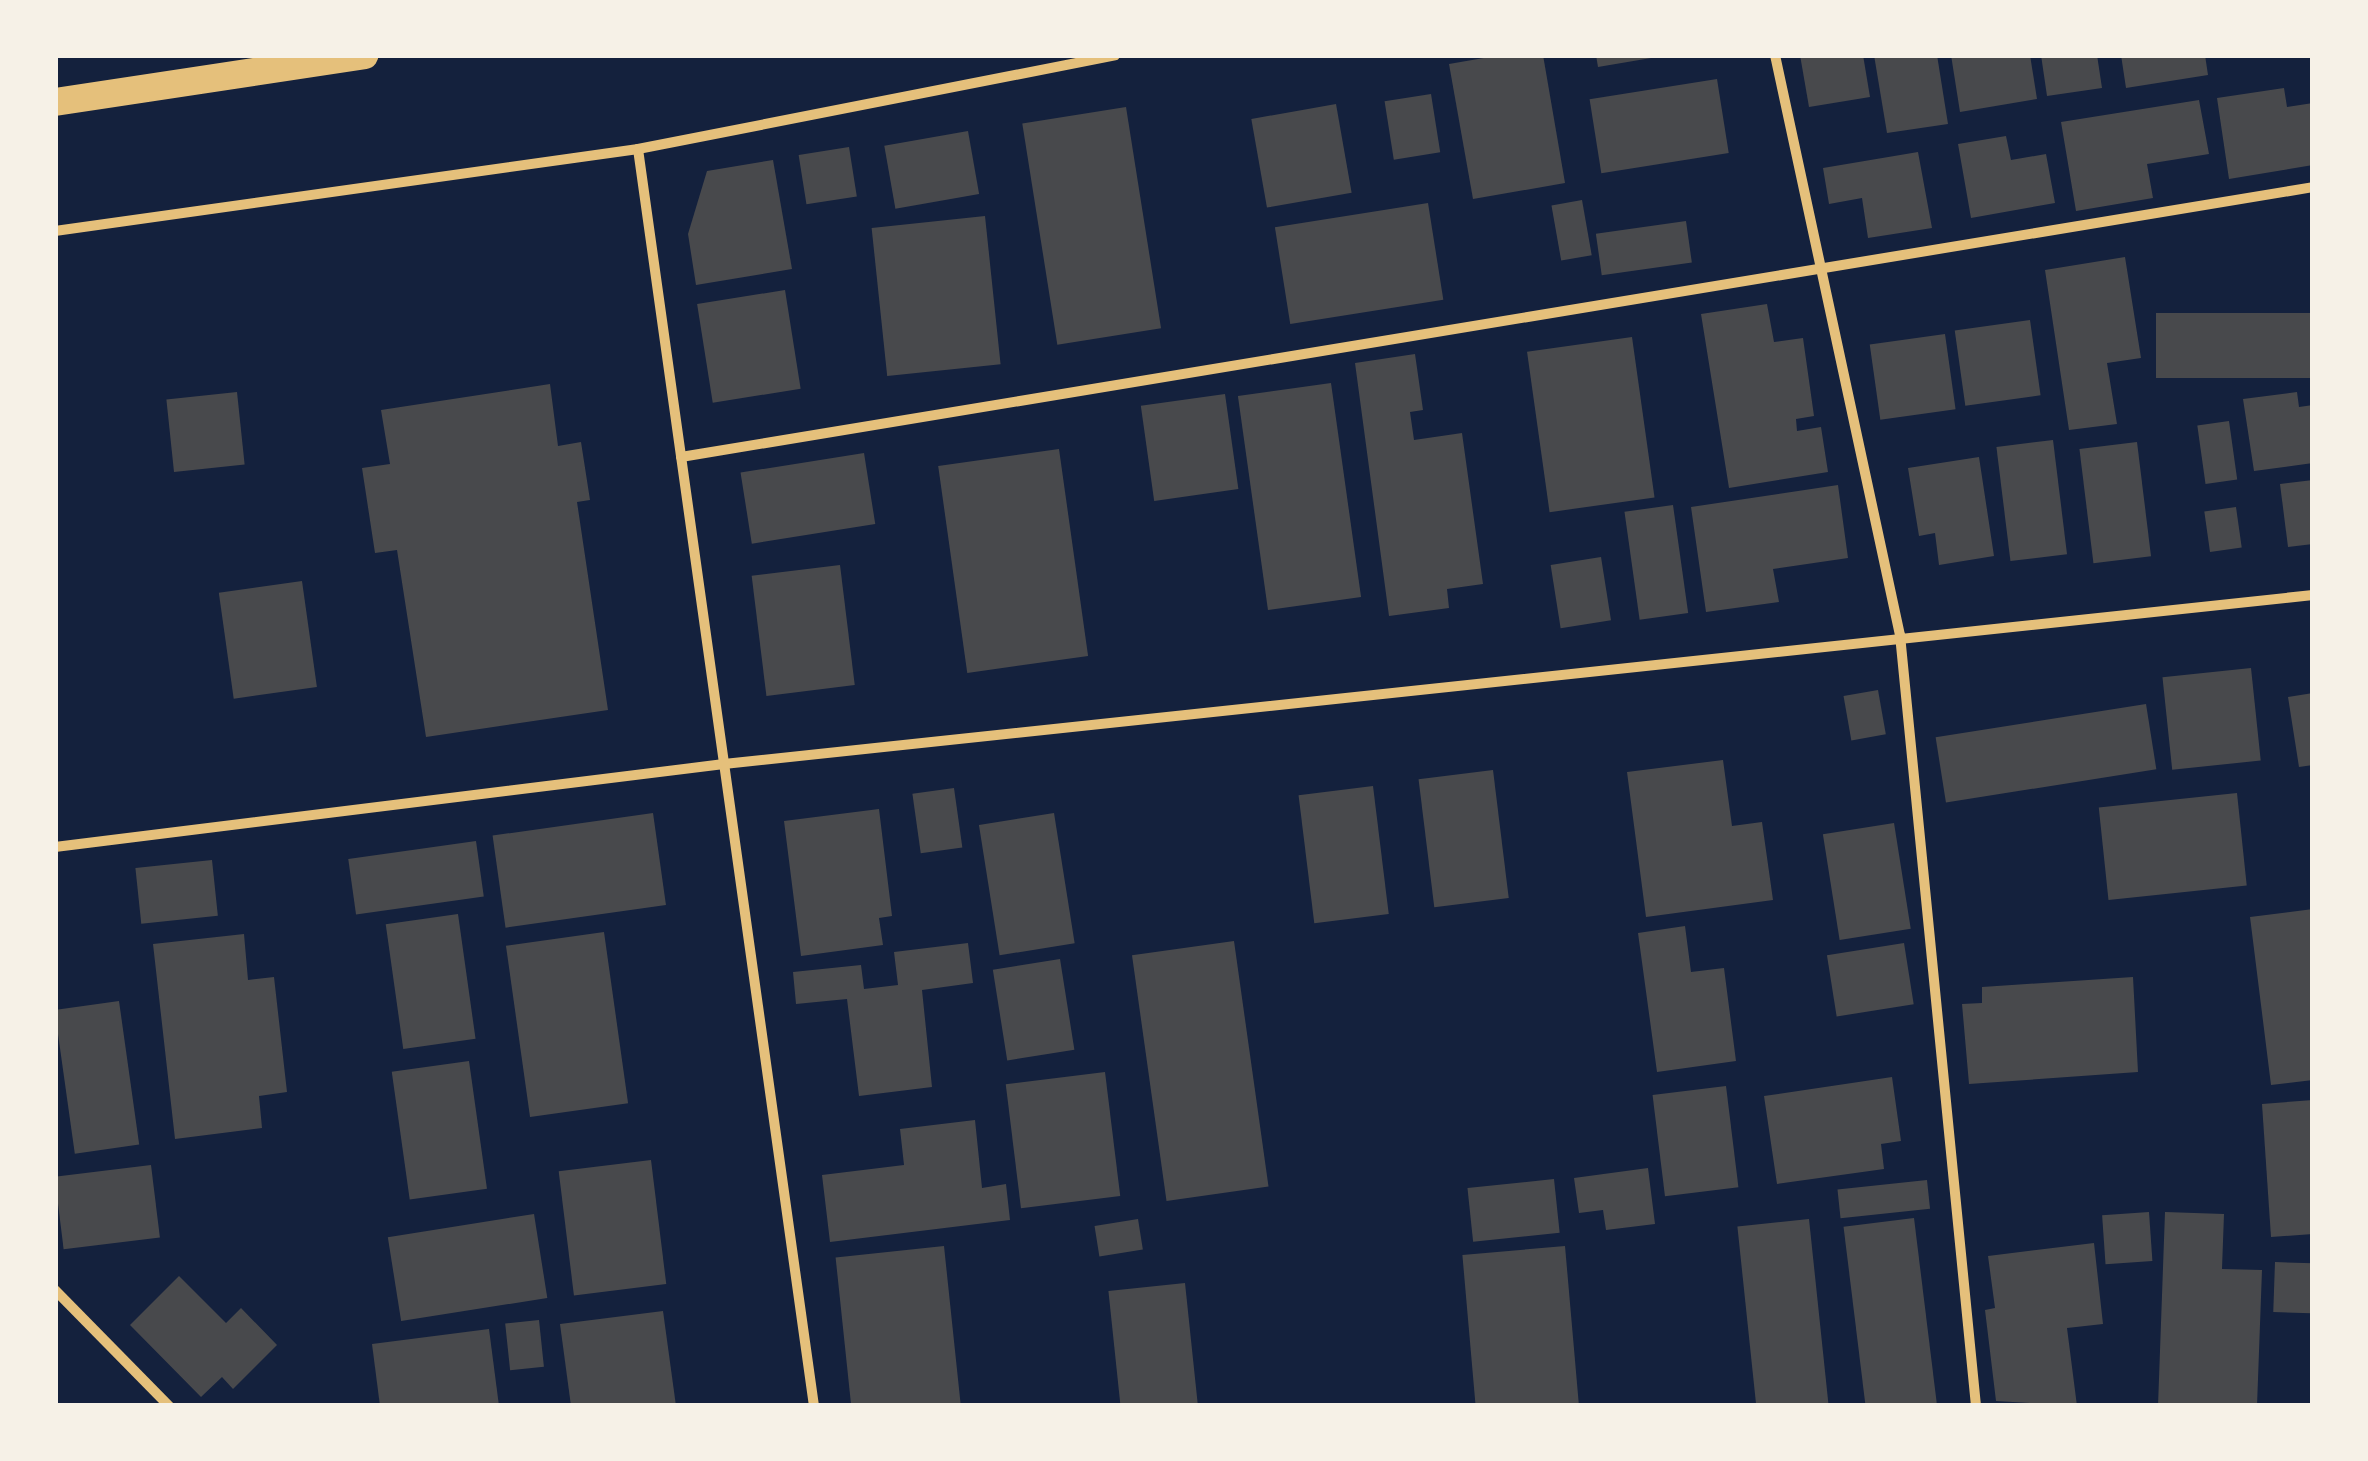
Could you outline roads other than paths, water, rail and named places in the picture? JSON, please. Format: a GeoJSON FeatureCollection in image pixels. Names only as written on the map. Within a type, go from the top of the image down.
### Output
{"type":"FeatureCollection","features":[{"type":"Feature","properties":{"kind":"highway"},"geometry":{"type":"LineString","coordinates":[[55,102],[364,55]]}},
{"type":"Feature","properties":{"kind":"street"},"geometry":{"type":"LineString","coordinates":[[55,231],[638,149],[1115,55]]}},
{"type":"Feature","properties":{"kind":"street"},"geometry":{"type":"LineString","coordinates":[[1775,55],[1818,269],[1900,634],[1976,1406]]}},
{"type":"Feature","properties":{"kind":"street"},"geometry":{"type":"LineString","coordinates":[[638,149],[814,1406]]}},
{"type":"Feature","properties":{"kind":"street"},"geometry":{"type":"LineString","coordinates":[[681,458],[2313,187]]}},
{"type":"Feature","properties":{"kind":"street"},"geometry":{"type":"LineString","coordinates":[[55,847],[724,764],[1900,634],[2313,595]]}},
{"type":"Feature","properties":{"kind":"street"},"geometry":{"type":"LineString","coordinates":[[55,1290],[169,1406]]}}]}
